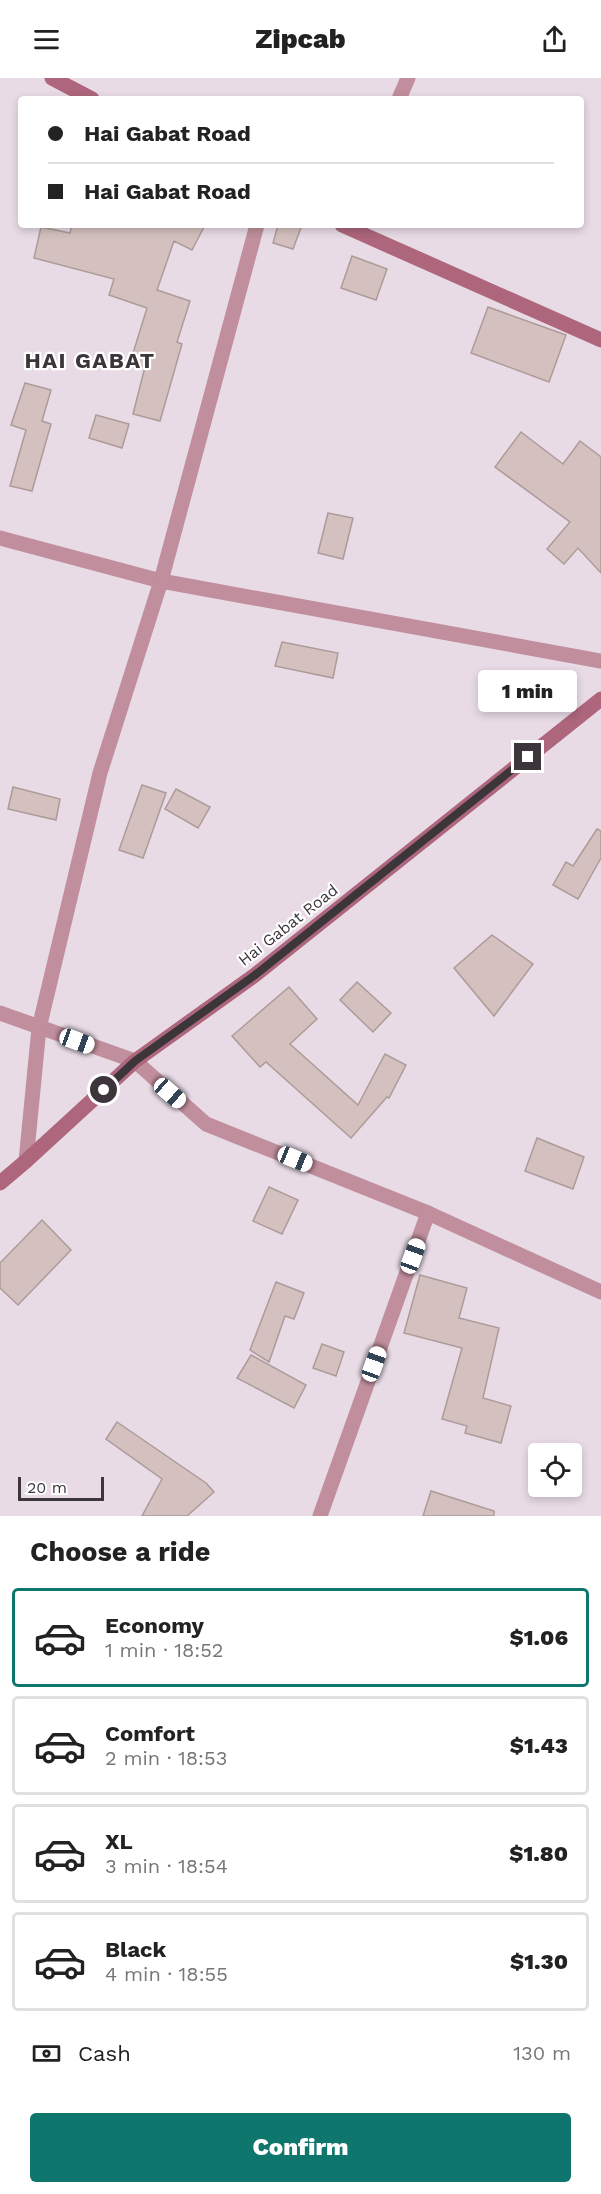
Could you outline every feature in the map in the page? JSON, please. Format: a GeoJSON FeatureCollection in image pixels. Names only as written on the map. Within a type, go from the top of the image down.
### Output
{"type":"FeatureCollection","features":[{"type":"Feature","properties":{"kind":"street"},"geometry":{"type":"LineString","coordinates":[[52,78],[86,96]]}},
{"type":"Feature","properties":{"kind":"street"},"geometry":{"type":"LineString","coordinates":[[400,96],[408,78]]}},
{"type":"Feature","properties":{"kind":"street"},"geometry":{"type":"LineString","coordinates":[[27,1161],[39,1028],[100,773],[160,581],[256,228]]}},
{"type":"Feature","properties":{"kind":"street"},"geometry":{"type":"LineString","coordinates":[[349,228],[601,340]]}},
{"type":"Feature","properties":{"kind":"street"},"geometry":{"type":"LineString","coordinates":[[0,538],[160,581],[601,661]]}},
{"type":"Feature","properties":{"kind":"street","name":"Hai Gabat Road"},"geometry":{"type":"LineString","coordinates":[[0,1183],[135,1061],[255,975],[601,699]]}},
{"type":"Feature","properties":{"kind":"street"},"geometry":{"type":"LineString","coordinates":[[0,1013],[135,1061],[206,1124],[429,1213],[601,1292]]}},
{"type":"Feature","properties":{"kind":"street"},"geometry":{"type":"LineString","coordinates":[[320,1516],[429,1213]]}},
{"type":"Feature","properties":{"kind":"building"},"geometry":{"type":"Polygon","coordinates":[[[41,228],[70,233],[71,228],[203,228],[192,250],[174,241],[157,290],[190,301],[177,342],[182,344],[160,421],[133,414],[145,367],[130,363],[147,308],[109,295],[114,279],[34,258],[41,228]]]}},
{"type":"Feature","properties":{"kind":"building"},"geometry":{"type":"Polygon","coordinates":[[[277,228],[301,228],[293,249],[273,243],[277,228]]]}},
{"type":"Feature","properties":{"kind":"building"},"geometry":{"type":"Polygon","coordinates":[[[352,256],[387,269],[376,300],[341,288],[352,256]]]}},
{"type":"Feature","properties":{"kind":"building"},"geometry":{"type":"Polygon","coordinates":[[[488,307],[566,335],[549,382],[471,353],[488,307]]]}},
{"type":"Feature","properties":{"kind":"building"},"geometry":{"type":"Polygon","coordinates":[[[25,383],[51,390],[42,421],[51,424],[32,491],[10,486],[26,430],[11,425],[25,383]]]}},
{"type":"Feature","properties":{"kind":"building"},"geometry":{"type":"Polygon","coordinates":[[[96,415],[129,424],[122,448],[89,438],[96,415]]]}},
{"type":"Feature","properties":{"kind":"building"},"geometry":{"type":"Polygon","coordinates":[[[521,432],[563,464],[580,441],[601,457],[601,573],[578,548],[564,564],[547,549],[570,522],[495,467],[521,432]]]}},
{"type":"Feature","properties":{"kind":"building"},"geometry":{"type":"Polygon","coordinates":[[[328,513],[353,518],[343,559],[318,553],[328,513]]]}},
{"type":"Feature","properties":{"kind":"building"},"geometry":{"type":"Polygon","coordinates":[[[282,642],[338,653],[333,678],[275,666],[282,642]]]}},
{"type":"Feature","properties":{"kind":"building"},"geometry":{"type":"Polygon","coordinates":[[[142,785],[166,793],[143,858],[119,850],[142,785]]]}},
{"type":"Feature","properties":{"kind":"building"},"geometry":{"type":"Polygon","coordinates":[[[13,787],[60,799],[56,820],[8,809],[13,787]]]}},
{"type":"Feature","properties":{"kind":"building"},"geometry":{"type":"Polygon","coordinates":[[[176,789],[210,807],[198,828],[165,809],[176,789]]]}},
{"type":"Feature","properties":{"kind":"building"},"geometry":{"type":"Polygon","coordinates":[[[597,829],[601,831],[601,858],[578,899],[553,885],[566,862],[573,866],[597,829]]]}},
{"type":"Feature","properties":{"kind":"building"},"geometry":{"type":"Polygon","coordinates":[[[492,935],[533,964],[494,1016],[454,968],[492,935]]]}},
{"type":"Feature","properties":{"kind":"building"},"geometry":{"type":"Polygon","coordinates":[[[357,982],[391,1013],[373,1032],[340,1000],[357,982]]]}},
{"type":"Feature","properties":{"kind":"building"},"geometry":{"type":"Polygon","coordinates":[[[289,987],[317,1019],[290,1044],[358,1105],[385,1054],[406,1065],[389,1098],[387,1097],[351,1138],[266,1062],[260,1067],[232,1036],[289,987]]]}},
{"type":"Feature","properties":{"kind":"building"},"geometry":{"type":"Polygon","coordinates":[[[537,1138],[584,1157],[573,1189],[525,1171],[537,1138]]]}},
{"type":"Feature","properties":{"kind":"building"},"geometry":{"type":"Polygon","coordinates":[[[269,1187],[298,1200],[282,1234],[253,1221],[269,1187]]]}},
{"type":"Feature","properties":{"kind":"building"},"geometry":{"type":"Polygon","coordinates":[[[42,1220],[71,1250],[18,1305],[0,1288],[0,1263],[42,1220]]]}},
{"type":"Feature","properties":{"kind":"building"},"geometry":{"type":"Polygon","coordinates":[[[420,1275],[467,1288],[459,1318],[499,1328],[483,1398],[511,1406],[501,1443],[465,1433],[467,1426],[442,1419],[462,1348],[404,1333],[420,1275]]]}},
{"type":"Feature","properties":{"kind":"building"},"geometry":{"type":"Polygon","coordinates":[[[276,1282],[304,1293],[294,1319],[285,1316],[269,1362],[250,1350],[276,1282]]]}},
{"type":"Feature","properties":{"kind":"building"},"geometry":{"type":"Polygon","coordinates":[[[322,1344],[344,1352],[336,1376],[313,1368],[322,1344]]]}},
{"type":"Feature","properties":{"kind":"building"},"geometry":{"type":"Polygon","coordinates":[[[251,1355],[306,1385],[294,1408],[237,1378],[251,1355]]]}},
{"type":"Feature","properties":{"kind":"building"},"geometry":{"type":"Polygon","coordinates":[[[117,1422],[206,1483],[214,1492],[187,1516],[142,1516],[162,1479],[106,1439],[117,1422]]]}},
{"type":"Feature","properties":{"kind":"building"},"geometry":{"type":"Polygon","coordinates":[[[431,1491],[494,1511],[494,1516],[423,1516],[431,1491]]]}},
{"type":"Feature","properties":{"kind":"district","name":"HAI GABAT"},"geometry":{"type":"Point","coordinates":[90,360]}},
{"type":"Feature","properties":{"kind":"route"},"geometry":{"type":"LineString","coordinates":[[104,1090],[135,1061],[255,975],[528,757]]}}]}
